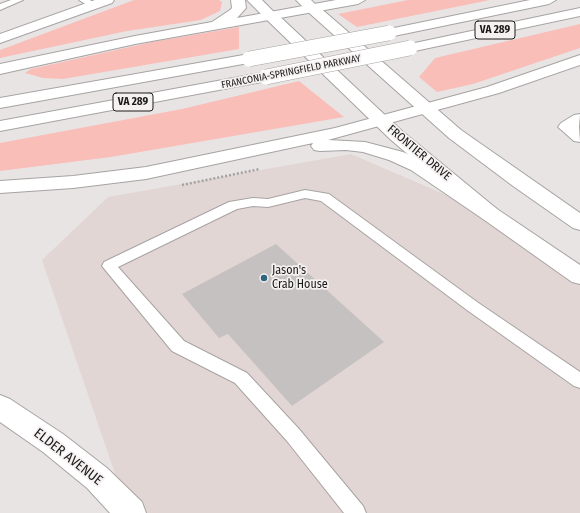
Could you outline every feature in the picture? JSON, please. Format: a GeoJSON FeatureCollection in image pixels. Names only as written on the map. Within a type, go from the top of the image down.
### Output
{"type":"FeatureCollection","features":[{"type":"Feature","properties":{"kind":"main road"},"geometry":{"type":"LineString","coordinates":[[0,39],[88,2],[107,0]]}},
{"type":"Feature","properties":{"kind":"main road"},"geometry":{"type":"LineString","coordinates":[[209,26],[227,19],[235,13],[239,8],[238,0]]}},
{"type":"Feature","properties":{"kind":"main road","name":"FRONTIER DRIVE"},"geometry":{"type":"LineString","coordinates":[[254,0],[381,121],[490,214],[580,276]]}},
{"type":"Feature","properties":{"kind":"main road"},"geometry":{"type":"LineString","coordinates":[[0,69],[83,50],[270,15],[307,4],[358,0]]}},
{"type":"Feature","properties":{"kind":"main road","name":"FRANCONIA-SPRINGFIELD PARKWAY"},"geometry":{"type":"LineString","coordinates":[[0,103],[389,33],[548,0]]}},
{"type":"Feature","properties":{"kind":"main road"},"geometry":{"type":"LineString","coordinates":[[307,4],[426,108],[490,161],[580,223]]}},
{"type":"Feature","properties":{"kind":"main road","name":"FRANCONIA-SPRINGFIELD PARKWAY"},"geometry":{"type":"LineString","coordinates":[[0,126],[266,77],[580,12]]}},
{"type":"Feature","properties":{"kind":"main road"},"geometry":{"type":"LineString","coordinates":[[0,187],[110,178],[245,153],[337,133],[521,81],[580,60]]}},
{"type":"Feature","properties":{"kind":"main road"},"geometry":{"type":"LineString","coordinates":[[245,153],[334,145],[375,148],[418,166],[490,214]]}},
{"type":"Feature","properties":{"kind":"main road","name":"ELDER AVENUE"},"geometry":{"type":"LineString","coordinates":[[0,407],[53,443],[97,478],[131,513]]}},
{"type":"Feature","properties":{"kind":"lane"},"geometry":{"type":"LineString","coordinates":[[0,7],[20,0]]}},
{"type":"Feature","properties":{"kind":"lane"},"geometry":{"type":"LineString","coordinates":[[356,513],[293,435],[241,378],[178,346],[109,266],[234,205],[253,202],[268,203],[305,194],[325,197],[466,302],[580,381]]}},
{"type":"Feature","properties":{"kind":"shaded area"},"geometry":{"type":"Polygon","coordinates":[[[134,0],[219,0],[222,2],[220,11],[201,20],[127,31],[0,58],[0,50],[134,0]]]}},
{"type":"Feature","properties":{"kind":"shaded area"},"geometry":{"type":"Polygon","coordinates":[[[408,0],[490,0],[357,27],[338,14],[408,0]]]}},
{"type":"Feature","properties":{"kind":"shaded area"},"geometry":{"type":"Polygon","coordinates":[[[580,24],[580,48],[473,84],[437,92],[419,77],[435,58],[580,24]]]}},
{"type":"Feature","properties":{"kind":"shaded area"},"geometry":{"type":"Polygon","coordinates":[[[239,27],[239,49],[63,79],[43,78],[25,73],[31,69],[152,42],[239,27]]]}},
{"type":"Feature","properties":{"kind":"shaded area"},"geometry":{"type":"Polygon","coordinates":[[[299,81],[344,117],[111,157],[0,171],[0,143],[182,109],[299,81]]]}},
{"type":"Feature","properties":{"kind":"shaded area"},"geometry":{"type":"Polygon","coordinates":[[[351,154],[490,214],[580,263],[580,513],[130,513],[126,506],[42,260],[108,197],[351,154]]]}},
{"type":"Feature","properties":{"kind":"building"},"geometry":{"type":"Polygon","coordinates":[[[276,244],[384,342],[292,406],[228,334],[219,338],[182,294],[276,244]]]}},
{"type":"Feature","properties":{"kind":"place","name":"Jason's Crab House"},"geometry":{"type":"Point","coordinates":[264,278]}}]}
